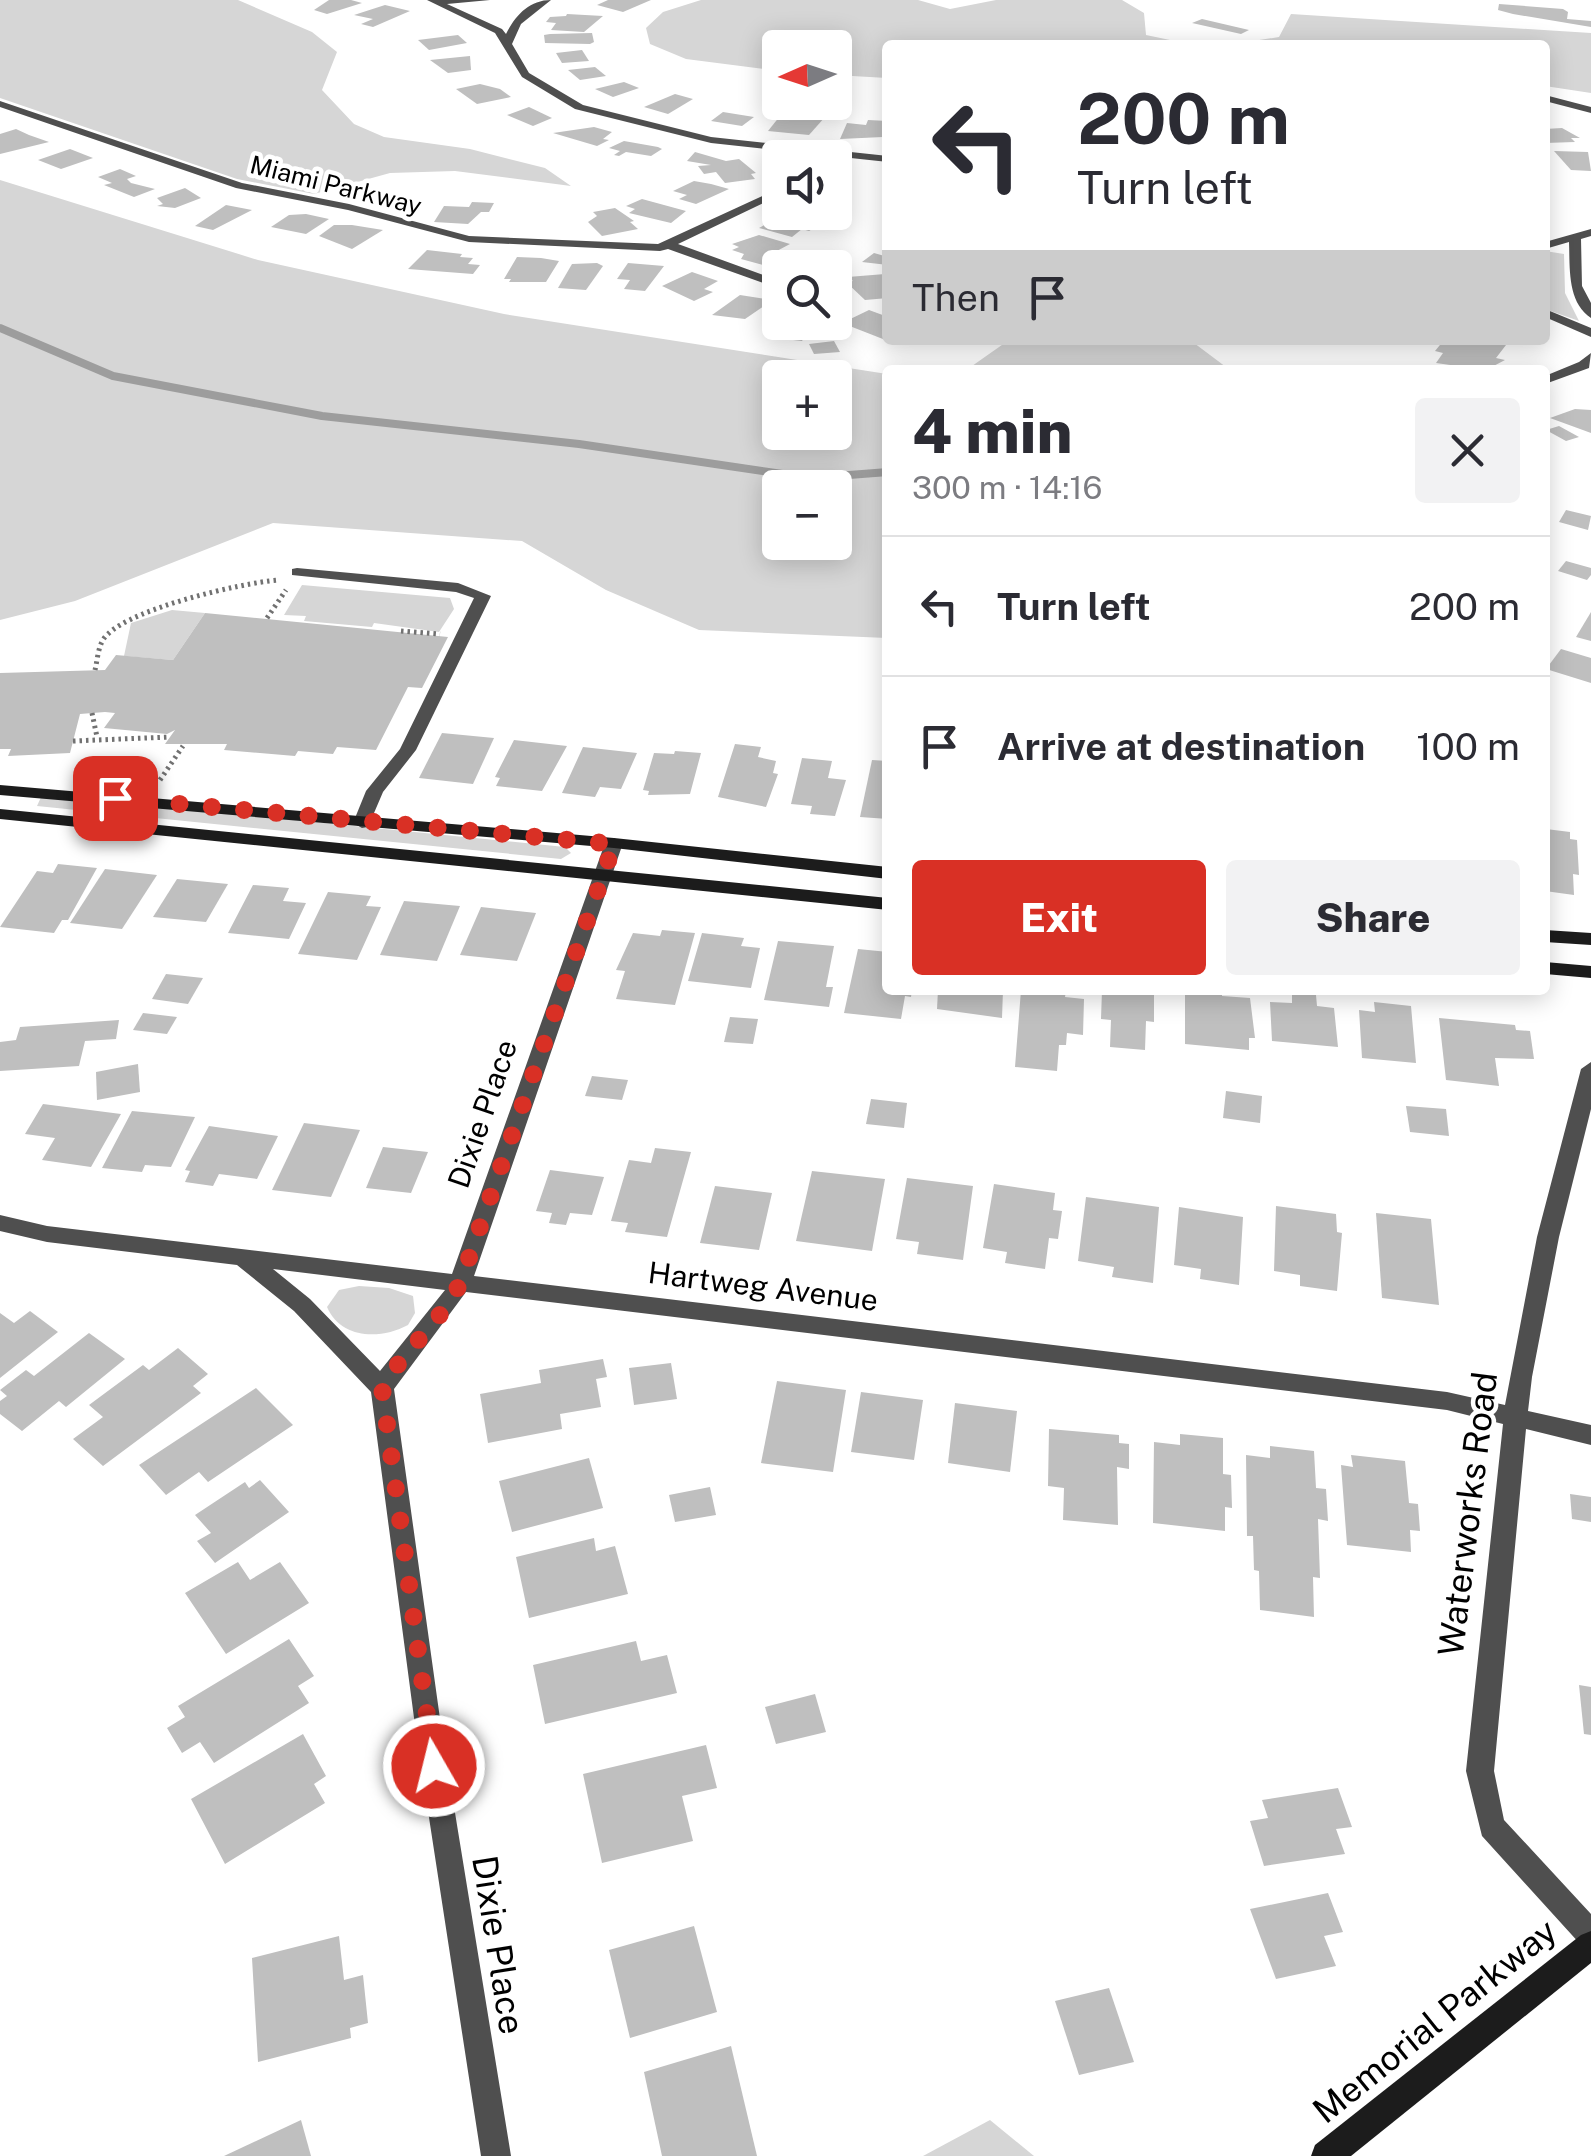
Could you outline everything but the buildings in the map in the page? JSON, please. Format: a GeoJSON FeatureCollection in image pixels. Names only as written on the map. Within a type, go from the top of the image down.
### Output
{"type":"FeatureCollection","features":[{"type":"Feature","properties":{"kind":"street"},"geometry":{"type":"LineString","coordinates":[[432,0],[485,0]]}},
{"type":"Feature","properties":{"kind":"street"},"geometry":{"type":"LineString","coordinates":[[432,0],[483,22],[508,43]]}},
{"type":"Feature","properties":{"kind":"street"},"geometry":{"type":"LineString","coordinates":[[546,0],[510,30],[510,54],[526,76],[579,107],[681,135],[762,148]]}},
{"type":"Feature","properties":{"kind":"street"},"geometry":{"type":"LineString","coordinates":[[1550,99],[1591,110]]}},
{"type":"Feature","properties":{"kind":"street","name":"Miami Parkway"},"geometry":{"type":"LineString","coordinates":[[0,104],[222,180],[368,212],[449,236],[622,249],[672,246],[762,278]]}},
{"type":"Feature","properties":{"kind":"street"},"geometry":{"type":"LineString","coordinates":[[852,157],[882,158]]}},
{"type":"Feature","properties":{"kind":"street"},"geometry":{"type":"LineString","coordinates":[[852,164],[882,158]]}},
{"type":"Feature","properties":{"kind":"street","name":"Miami Parkway"},"geometry":{"type":"LineString","coordinates":[[672,246],[762,200]]}},
{"type":"Feature","properties":{"kind":"street"},"geometry":{"type":"LineString","coordinates":[[1550,245],[1591,232]]}},
{"type":"Feature","properties":{"kind":"street"},"geometry":{"type":"LineString","coordinates":[[1575,240],[1576,286],[1591,314]]}},
{"type":"Feature","properties":{"kind":"street"},"geometry":{"type":"LineString","coordinates":[[1550,315],[1591,333]]}},
{"type":"Feature","properties":{"kind":"street"},"geometry":{"type":"LineString","coordinates":[[1550,378],[1584,365],[1591,357]]}},
{"type":"Feature","properties":{"kind":"street"},"geometry":{"type":"LineString","coordinates":[[297,572],[458,588],[484,596],[408,750],[376,792],[362,824]]}},
{"type":"Feature","properties":{"kind":"street"},"geometry":{"type":"LineString","coordinates":[[0,790],[614,844],[882,872]]}},
{"type":"Feature","properties":{"kind":"street"},"geometry":{"type":"LineString","coordinates":[[0,814],[882,903]]}},
{"type":"Feature","properties":{"kind":"street","name":"Dixie Place"},"geometry":{"type":"LineString","coordinates":[[496,2156],[429,1733],[382,1388],[407,1350],[453,1298],[461,1281],[614,844]]}},
{"type":"Feature","properties":{"kind":"street"},"geometry":{"type":"LineString","coordinates":[[1550,936],[1591,939]]}},
{"type":"Feature","properties":{"kind":"street"},"geometry":{"type":"LineString","coordinates":[[1550,968],[1591,972]]}},
{"type":"Feature","properties":{"kind":"street","name":"Waterworks Road"},"geometry":{"type":"LineString","coordinates":[[1591,1069],[1548,1237],[1520,1378],[1480,1771],[1492,1827],[1591,1934]]}},
{"type":"Feature","properties":{"kind":"street","name":"Hartweg Avenue"},"geometry":{"type":"LineString","coordinates":[[0,1224],[47,1234],[1447,1400],[1591,1434]]}},
{"type":"Feature","properties":{"kind":"street"},"geometry":{"type":"LineString","coordinates":[[240,1255],[302,1306],[382,1388]]}},
{"type":"Feature","properties":{"kind":"street","name":"Memorial Parkway"},"geometry":{"type":"LineString","coordinates":[[1326,2156],[1591,1945]]}},
{"type":"Feature","properties":{"kind":"path"},"geometry":{"type":"LineString","coordinates":[[95,670],[103,638],[124,622],[255,581],[292,581],[267,618]]}},
{"type":"Feature","properties":{"kind":"path"},"geometry":{"type":"LineString","coordinates":[[401,631],[450,635]]}},
{"type":"Feature","properties":{"kind":"path"},"geometry":{"type":"LineString","coordinates":[[92,713],[97,738]]}},
{"type":"Feature","properties":{"kind":"path"},"geometry":{"type":"LineString","coordinates":[[73,741],[170,736]]}},
{"type":"Feature","properties":{"kind":"path"},"geometry":{"type":"LineString","coordinates":[[157,785],[183,746]]}},
{"type":"Feature","properties":{"kind":"shaded area"},"geometry":{"type":"Polygon","coordinates":[[[0,0],[238,0],[312,32],[337,52],[322,90],[354,124],[384,137],[470,149],[545,168],[571,186],[455,171],[390,173],[314,194],[237,179],[0,98],[0,0]]]}},
{"type":"Feature","properties":{"kind":"shaded area"},"geometry":{"type":"Polygon","coordinates":[[[701,0],[918,0],[950,9],[996,0],[1122,0],[1144,13],[1146,35],[1170,40],[882,40],[882,78],[852,76],[852,30],[762,30],[762,69],[686,59],[650,44],[646,28],[663,12],[701,0]]]}},
{"type":"Feature","properties":{"kind":"shaded area"},"geometry":{"type":"Polygon","coordinates":[[[1291,14],[1591,33],[1591,93],[1550,87],[1550,40],[1260,40],[1279,37],[1291,14]]]}},
{"type":"Feature","properties":{"kind":"shaded area"},"geometry":{"type":"Polygon","coordinates":[[[0,180],[258,260],[504,314],[798,360],[762,360],[762,450],[852,450],[852,369],[882,373],[882,638],[699,630],[606,590],[522,541],[273,523],[75,601],[0,620],[0,180]]]}},
{"type":"Feature","properties":{"kind":"shaded area"},"geometry":{"type":"Polygon","coordinates":[[[1550,252],[1564,254],[1565,293],[1579,321],[1550,311],[1550,252]]]}},
{"type":"Feature","properties":{"kind":"shaded area"},"geometry":{"type":"Polygon","coordinates":[[[1002,345],[1197,345],[1223,365],[973,365],[1002,345]]]}},
{"type":"Feature","properties":{"kind":"shaded area"},"geometry":{"type":"Polygon","coordinates":[[[302,585],[450,598],[454,609],[439,632],[374,623],[372,627],[304,621],[306,616],[284,615],[302,585]]]}},
{"type":"Feature","properties":{"kind":"shaded area"},"geometry":{"type":"Polygon","coordinates":[[[172,610],[205,613],[173,660],[124,656],[131,623],[172,610]]]}},
{"type":"Feature","properties":{"kind":"shaded area"},"geometry":{"type":"Polygon","coordinates":[[[42,795],[565,847],[571,853],[561,859],[37,806],[42,795]]]}},
{"type":"Feature","properties":{"kind":"shaded area"},"geometry":{"type":"Polygon","coordinates":[[[359,1286],[389,1288],[413,1296],[415,1313],[408,1325],[386,1333],[362,1334],[333,1318],[327,1307],[339,1290],[359,1286]]]}},
{"type":"Feature","properties":{"kind":"shaded area"},"geometry":{"type":"Polygon","coordinates":[[[990,2120],[1034,2156],[923,2156],[990,2120]]]}},
{"type":"Feature","properties":{"kind":"waterway"},"geometry":{"type":"LineString","coordinates":[[0,328],[113,376],[322,416],[579,444],[810,478],[882,472]]}},
{"type":"Feature","properties":{"kind":"route"},"geometry":{"type":"LineString","coordinates":[[115,798],[614,844],[528,1080],[461,1281],[453,1298],[407,1350],[382,1388],[434,1766]]}}]}
